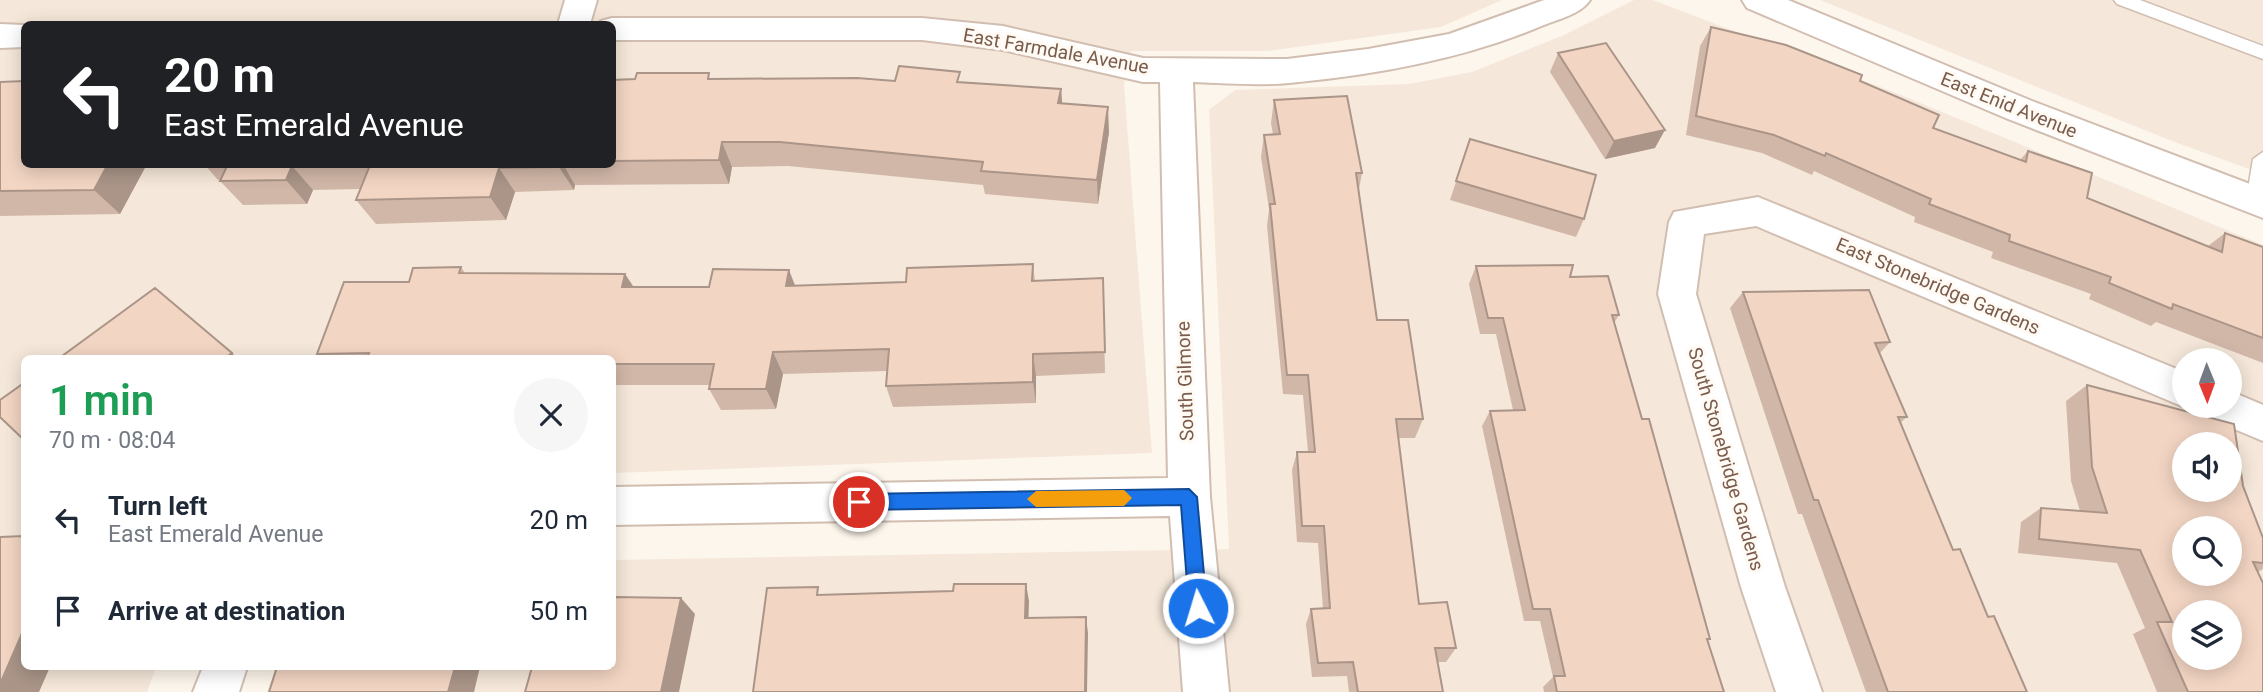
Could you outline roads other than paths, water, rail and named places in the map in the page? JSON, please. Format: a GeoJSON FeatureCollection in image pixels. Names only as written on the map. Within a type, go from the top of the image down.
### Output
{"type":"FeatureCollection","features":[{"type":"Feature","properties":{"kind":"street"},"geometry":{"type":"LineString","coordinates":[[575,21],[582,0]]}},
{"type":"Feature","properties":{"kind":"street","name":"East Farmdale Avenue"},"geometry":{"type":"LineString","coordinates":[[616,29],[922,29],[1003,38],[1143,69],[1287,71],[1368,61],[1452,45],[1527,20],[1574,0]]}},
{"type":"Feature","properties":{"kind":"street","name":"East Enid Avenue"},"geometry":{"type":"LineString","coordinates":[[1758,0],[1924,71],[2259,202]]}},
{"type":"Feature","properties":{"kind":"street"},"geometry":{"type":"LineString","coordinates":[[0,36],[21,36]]}},
{"type":"Feature","properties":{"kind":"street","name":"South Gilmore"},"geometry":{"type":"LineString","coordinates":[[1176,70],[1189,497],[1206,692]]}},
{"type":"Feature","properties":{"kind":"street","name":"East Stonebridge Gardens"},"geometry":{"type":"LineString","coordinates":[[1687,222],[1758,211],[2172,385]]}},
{"type":"Feature","properties":{"kind":"street","name":"South Stonebridge Gardens"},"geometry":{"type":"LineString","coordinates":[[1687,222],[1677,295],[1763,587],[1799,692]]}},
{"type":"Feature","properties":{"kind":"street"},"geometry":{"type":"LineString","coordinates":[[2242,414],[2263,423]]}},
{"type":"Feature","properties":{"kind":"street"},"geometry":{"type":"LineString","coordinates":[[616,506],[1189,497]]}},
{"type":"Feature","properties":{"kind":"street"},"geometry":{"type":"LineString","coordinates":[[216,692],[224,670]]}},
{"type":"Feature","properties":{"kind":"lane"},"geometry":{"type":"LineString","coordinates":[[2123,0],[2263,53]]}},
{"type":"Feature","properties":{"kind":"lane"},"geometry":{"type":"LineString","coordinates":[[2259,202],[2263,159]]}}]}
